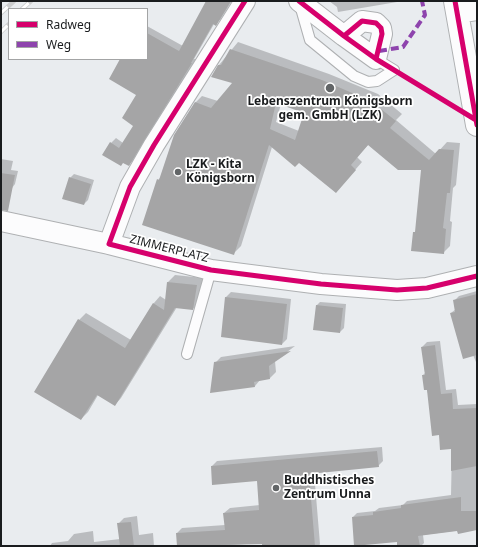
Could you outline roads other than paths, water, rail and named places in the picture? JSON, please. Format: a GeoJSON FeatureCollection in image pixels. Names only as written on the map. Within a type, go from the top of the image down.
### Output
{"type":"FeatureCollection","features":[{"type":"Feature","properties":{"kind":"main road"},"geometry":{"type":"LineString","coordinates":[[463,8],[477,125]]}},
{"type":"Feature","properties":{"kind":"street","name":"ZIMMERPLATZ"},"geometry":{"type":"LineString","coordinates":[[245,1],[154,145],[130,187],[109,244],[211,270],[321,284],[397,290],[427,288],[477,276]]}},
{"type":"Feature","properties":{"kind":"street"},"geometry":{"type":"LineString","coordinates":[[299,1],[344,36],[376,59],[382,34],[381,28],[376,23],[362,21],[344,36]]}},
{"type":"Feature","properties":{"kind":"street"},"geometry":{"type":"LineString","coordinates":[[1,221],[109,244]]}},
{"type":"Feature","properties":{"kind":"lane"},"geometry":{"type":"LineString","coordinates":[[299,1],[310,40],[354,76],[368,82],[377,81],[394,70],[376,59]]}},
{"type":"Feature","properties":{"kind":"lane"},"geometry":{"type":"LineString","coordinates":[[187,354],[211,270]]}},
{"type":"Feature","properties":{"kind":"railway"},"geometry":{"type":"LineString","coordinates":[[1,13],[14,1]]}},
{"type":"Feature","properties":{"kind":"railway"},"geometry":{"type":"LineString","coordinates":[[23,8],[31,1]]}},
{"type":"Feature","properties":{"kind":"railway"},"geometry":{"type":"LineString","coordinates":[[1,32],[8,25]]}},
{"type":"Feature","properties":{"kind":"place","name":"Lebenszentrum Königsborn gem. GmbH (LZK)"},"geometry":{"type":"Point","coordinates":[330,88]}},
{"type":"Feature","properties":{"kind":"place","name":"LZK - Kita Königsborn"},"geometry":{"type":"Point","coordinates":[178,172]}},
{"type":"Feature","properties":{"kind":"place","name":"Buddhistisches Zentrum Unna"},"geometry":{"type":"Point","coordinates":[276,488]}}]}
